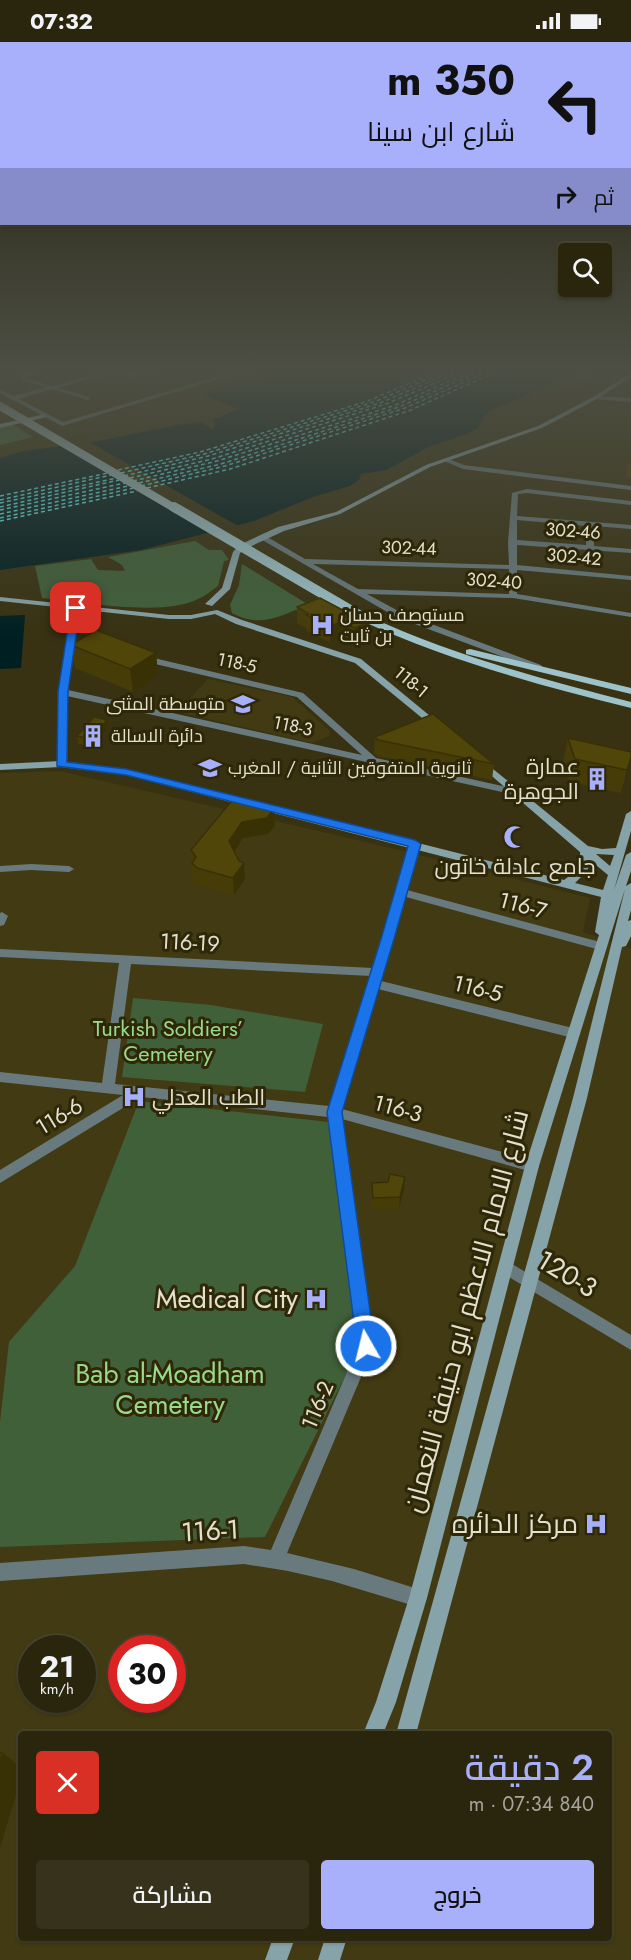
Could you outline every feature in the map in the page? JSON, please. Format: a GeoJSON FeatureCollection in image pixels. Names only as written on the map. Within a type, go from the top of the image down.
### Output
{"type":"FeatureCollection","features":[{"type":"Feature","properties":{"kind":"main road"},"geometry":{"type":"LineString","coordinates":[[92,460],[364,618],[443,653],[500,672],[631,705]]}},
{"type":"Feature","properties":{"kind":"main road"},"geometry":{"type":"LineString","coordinates":[[364,618],[417,637],[506,662],[629,690]]}},
{"type":"Feature","properties":{"kind":"street"},"geometry":{"type":"LineString","coordinates":[[155,615],[207,605],[226,589],[237,551],[261,537],[338,513],[408,475],[446,460],[467,467],[631,488]]}},
{"type":"Feature","properties":{"kind":"street"},"geometry":{"type":"LineString","coordinates":[[513,596],[512,542],[515,494],[519,491],[631,503]]}},
{"type":"Feature","properties":{"kind":"street"},"geometry":{"type":"LineString","coordinates":[[513,518],[631,527]]}},
{"type":"Feature","properties":{"kind":"street"},"geometry":{"type":"LineString","coordinates":[[590,547],[591,523]]}},
{"type":"Feature","properties":{"kind":"street"},"geometry":{"type":"LineString","coordinates":[[261,537],[399,615],[553,673]]}},
{"type":"Feature","properties":{"kind":"street","name":"302-46"},"geometry":{"type":"LineString","coordinates":[[512,542],[631,550]]}},
{"type":"Feature","properties":{"kind":"street","name":"302-44"},"geometry":{"type":"LineString","coordinates":[[302,561],[514,567]]}},
{"type":"Feature","properties":{"kind":"street","name":"302-42"},"geometry":{"type":"LineString","coordinates":[[514,567],[631,578]]}},
{"type":"Feature","properties":{"kind":"street"},"geometry":{"type":"LineString","coordinates":[[191,617],[218,610],[228,595],[226,589]]}},
{"type":"Feature","properties":{"kind":"street","name":"302-40"},"geometry":{"type":"LineString","coordinates":[[354,591],[513,596],[631,615]]}},
{"type":"Feature","properties":{"kind":"street"},"geometry":{"type":"LineString","coordinates":[[0,598],[76,608],[239,622]]}},
{"type":"Feature","properties":{"kind":"street","name":"118-1"},"geometry":{"type":"LineString","coordinates":[[207,605],[239,622],[358,662],[447,734]]}},
{"type":"Feature","properties":{"kind":"street"},"geometry":{"type":"LineString","coordinates":[[61,764],[63,692],[76,608]]}},
{"type":"Feature","properties":{"kind":"street"},"geometry":{"type":"LineString","coordinates":[[70,648],[82,647]]}},
{"type":"Feature","properties":{"kind":"street","name":"118-5"},"geometry":{"type":"LineString","coordinates":[[126,653],[159,663],[300,695],[374,760]]}},
{"type":"Feature","properties":{"kind":"street","name":"118-3"},"geometry":{"type":"LineString","coordinates":[[63,692],[516,792]]}},
{"type":"Feature","properties":{"kind":"street"},"geometry":{"type":"LineString","coordinates":[[472,755],[613,874]]}},
{"type":"Feature","properties":{"kind":"street"},"geometry":{"type":"LineString","coordinates":[[0,767],[61,764],[126,772],[608,894]]}},
{"type":"Feature","properties":{"kind":"street"},"geometry":{"type":"LineString","coordinates":[[621,904],[631,814]]}},
{"type":"Feature","properties":{"kind":"street","name":"116-2"},"geometry":{"type":"LineString","coordinates":[[276,1559],[366,1346],[334,1112],[415,844]]}},
{"type":"Feature","properties":{"kind":"street"},"geometry":{"type":"LineString","coordinates":[[584,848],[602,852],[626,853]]}},
{"type":"Feature","properties":{"kind":"street"},"geometry":{"type":"LineString","coordinates":[[566,884],[584,867],[587,858],[584,848]]}},
{"type":"Feature","properties":{"kind":"street"},"geometry":{"type":"LineString","coordinates":[[604,951],[608,894],[613,874],[626,853]]}},
{"type":"Feature","properties":{"kind":"street"},"geometry":{"type":"LineString","coordinates":[[0,869],[31,867],[69,869]]}},
{"type":"Feature","properties":{"kind":"street"},"geometry":{"type":"LineString","coordinates":[[621,904],[631,887]]}},
{"type":"Feature","properties":{"kind":"street","name":"116-7"},"geometry":{"type":"LineString","coordinates":[[402,892],[604,951]]}},
{"type":"Feature","properties":{"kind":"street","name":"شارع الامام الاعظم ابو حنيفة النعمان"},"geometry":{"type":"LineString","coordinates":[[374,1731],[386,1702],[418,1598],[507,1268],[532,1166],[573,1033],[621,904]]}},
{"type":"Feature","properties":{"kind":"street"},"geometry":{"type":"LineString","coordinates":[[604,951],[631,924]]}},
{"type":"Feature","properties":{"kind":"street","name":"شارع الامام الاعظم ابو حنيفة النعمان"},"geometry":{"type":"LineString","coordinates":[[407,1731],[580,1098],[604,951]]}},
{"type":"Feature","properties":{"kind":"street","name":"116-19"},"geometry":{"type":"LineString","coordinates":[[0,953],[126,958],[375,978]]}},
{"type":"Feature","properties":{"kind":"street"},"geometry":{"type":"LineString","coordinates":[[108,1088],[126,958]]}},
{"type":"Feature","properties":{"kind":"street","name":"116-5"},"geometry":{"type":"LineString","coordinates":[[375,978],[573,1033]]}},
{"type":"Feature","properties":{"kind":"street","name":"116-3"},"geometry":{"type":"LineString","coordinates":[[0,1077],[334,1112],[532,1166]]}},
{"type":"Feature","properties":{"kind":"street","name":"116-6"},"geometry":{"type":"LineString","coordinates":[[0,1177],[139,1092]]}},
{"type":"Feature","properties":{"kind":"street","name":"120-3"},"geometry":{"type":"LineString","coordinates":[[507,1268],[631,1343]]}},
{"type":"Feature","properties":{"kind":"street","name":"116-1"},"geometry":{"type":"LineString","coordinates":[[0,1572],[244,1555],[276,1559],[385,1587],[418,1598]]}},
{"type":"Feature","properties":{"kind":"street"},"geometry":{"type":"LineString","coordinates":[[276,1960],[283,1941]]}},
{"type":"Feature","properties":{"kind":"street"},"geometry":{"type":"LineString","coordinates":[[329,1960],[335,1941]]}},
{"type":"Feature","properties":{"kind":"shaded area","name":"متوسطة المثنى"},"geometry":{"type":"Polygon","coordinates":[[[208,679],[292,697],[330,731],[329,736],[312,743],[178,712],[208,679]]]}},
{"type":"Feature","properties":{"kind":"shaded area","name":"Medical City"},"geometry":{"type":"Polygon","coordinates":[[[60,771],[404,851],[590,898],[583,932],[631,949],[631,1960],[0,1960],[0,773],[60,771]]]}},
{"type":"Feature","properties":{"kind":"green space"},"geometry":{"type":"Polygon","coordinates":[[[195,541],[209,550],[222,550],[229,560],[224,561],[218,586],[198,599],[165,607],[144,608],[42,598],[35,566],[91,559],[98,570],[125,571],[122,565],[108,557],[195,541]]]}},
{"type":"Feature","properties":{"kind":"green space"},"geometry":{"type":"Polygon","coordinates":[[[242,564],[309,605],[262,620],[243,618],[232,613],[230,605],[239,585],[242,564]]]}},
{"type":"Feature","properties":{"kind":"green space","name":"Turkish Soldiers’ Cemetery"},"geometry":{"type":"Polygon","coordinates":[[[133,998],[211,1005],[323,1024],[305,1092],[122,1077],[133,998]]]}},
{"type":"Feature","properties":{"kind":"green space","name":"Bab al-Moadham Cemetery"},"geometry":{"type":"Polygon","coordinates":[[[139,1101],[329,1122],[359,1348],[265,1537],[0,1547],[0,1422],[9,1342],[75,1266],[139,1101]]]}},
{"type":"Feature","properties":{"kind":"water"},"geometry":{"type":"Polygon","coordinates":[[[0,460],[406,460],[387,470],[361,474],[359,480],[350,486],[313,497],[254,521],[141,550],[0,570],[0,460]]]}},
{"type":"Feature","properties":{"kind":"water"},"geometry":{"type":"Polygon","coordinates":[[[25,615],[21,668],[0,669],[0,616],[25,615]]]}},
{"type":"Feature","properties":{"kind":"pier"},"geometry":{"type":"Polygon","coordinates":[[[83,460],[120,460],[240,527],[211,534],[83,460]]]}},
{"type":"Feature","properties":{"kind":"building"},"geometry":{"type":"Polygon","coordinates":[[[320,598],[367,623],[355,628],[342,621],[331,626],[306,615],[309,614],[297,607],[320,598]]]}},
{"type":"Feature","properties":{"kind":"building"},"geometry":{"type":"Polygon","coordinates":[[[96,630],[156,653],[130,669],[71,645],[96,630]]]}},
{"type":"Feature","properties":{"kind":"building"},"geometry":{"type":"Polygon","coordinates":[[[433,714],[494,764],[378,740],[375,737],[433,714]]]}},
{"type":"Feature","properties":{"kind":"building"},"geometry":{"type":"Polygon","coordinates":[[[94,717],[107,720],[90,739],[77,736],[94,717]]]}},
{"type":"Feature","properties":{"kind":"building"},"geometry":{"type":"Polygon","coordinates":[[[568,738],[631,752],[627,770],[575,759],[568,738]]]}},
{"type":"Feature","properties":{"kind":"building"},"geometry":{"type":"Polygon","coordinates":[[[234,798],[252,802],[260,808],[264,805],[274,808],[267,818],[242,822],[229,841],[239,861],[244,863],[233,878],[197,868],[192,863],[196,857],[191,850],[234,798]]]}},
{"type":"Feature","properties":{"kind":"building"},"geometry":{"type":"Polygon","coordinates":[[[390,1174],[405,1177],[400,1197],[373,1198],[372,1183],[388,1182],[390,1174]]]}},
{"type":"Feature","properties":{"kind":"ferry route"},"geometry":{"type":"LineString","coordinates":[[118,470],[166,460]]}},
{"type":"Feature","properties":{"kind":"ferry route"},"geometry":{"type":"LineString","coordinates":[[121,473],[180,460]]}},
{"type":"Feature","properties":{"kind":"ferry route"},"geometry":{"type":"LineString","coordinates":[[124,476],[193,460]]}},
{"type":"Feature","properties":{"kind":"ferry route"},"geometry":{"type":"LineString","coordinates":[[130,478],[210,460]]}},
{"type":"Feature","properties":{"kind":"ferry route"},"geometry":{"type":"LineString","coordinates":[[133,481],[222,460]]}},
{"type":"Feature","properties":{"kind":"ferry route"},"geometry":{"type":"LineString","coordinates":[[139,483],[235,460]]}},
{"type":"Feature","properties":{"kind":"ferry route"},"geometry":{"type":"LineString","coordinates":[[141,486],[245,460]]}},
{"type":"Feature","properties":{"kind":"ferry route"},"geometry":{"type":"LineString","coordinates":[[147,488],[230,469],[259,460]]}},
{"type":"Feature","properties":{"kind":"ferry route"},"geometry":{"type":"LineString","coordinates":[[0,496],[108,473]]}},
{"type":"Feature","properties":{"kind":"ferry route"},"geometry":{"type":"LineString","coordinates":[[0,500],[111,475]]}},
{"type":"Feature","properties":{"kind":"ferry route"},"geometry":{"type":"LineString","coordinates":[[0,503],[117,478]]}},
{"type":"Feature","properties":{"kind":"ferry route"},"geometry":{"type":"LineString","coordinates":[[0,507],[119,480]]}},
{"type":"Feature","properties":{"kind":"ferry route"},"geometry":{"type":"LineString","coordinates":[[0,510],[125,483]]}},
{"type":"Feature","properties":{"kind":"ferry route"},"geometry":{"type":"LineString","coordinates":[[0,514],[128,486]]}},
{"type":"Feature","properties":{"kind":"ferry route"},"geometry":{"type":"LineString","coordinates":[[0,518],[134,488]]}},
{"type":"Feature","properties":{"kind":"ferry route"},"geometry":{"type":"LineString","coordinates":[[0,521],[137,491]]}},
{"type":"Feature","properties":{"kind":"place","name":"مستوصف حسان بن ثابت"},"geometry":{"type":"Point","coordinates":[322,625]}},
{"type":"Feature","properties":{"kind":"place","name":"متوسطة المثنى"},"geometry":{"type":"Point","coordinates":[243,704]}},
{"type":"Feature","properties":{"kind":"place","name":"دائرة الاسالة"},"geometry":{"type":"Point","coordinates":[93,736]}},
{"type":"Feature","properties":{"kind":"place","name":"ثانوية المتفوقين الثانية / المغرب"},"geometry":{"type":"Point","coordinates":[210,768]}},
{"type":"Feature","properties":{"kind":"place","name":"عمارة الجوهرة"},"geometry":{"type":"Point","coordinates":[597,779]}},
{"type":"Feature","properties":{"kind":"place","name":"جامع عادلة خاتون"},"geometry":{"type":"Point","coordinates":[515,837]}},
{"type":"Feature","properties":{"kind":"place","name":"الطب العدلي"},"geometry":{"type":"Point","coordinates":[134,1097]}},
{"type":"Feature","properties":{"kind":"place","name":"Medical City"},"geometry":{"type":"Point","coordinates":[316,1299]}},
{"type":"Feature","properties":{"kind":"place","name":"مركز الدائره"},"geometry":{"type":"Point","coordinates":[596,1524]}},
{"type":"Feature","properties":{"kind":"route"},"geometry":{"type":"LineString","coordinates":[[76,608],[63,692],[61,764],[126,772],[415,844],[334,1112],[366,1346]]}}]}
